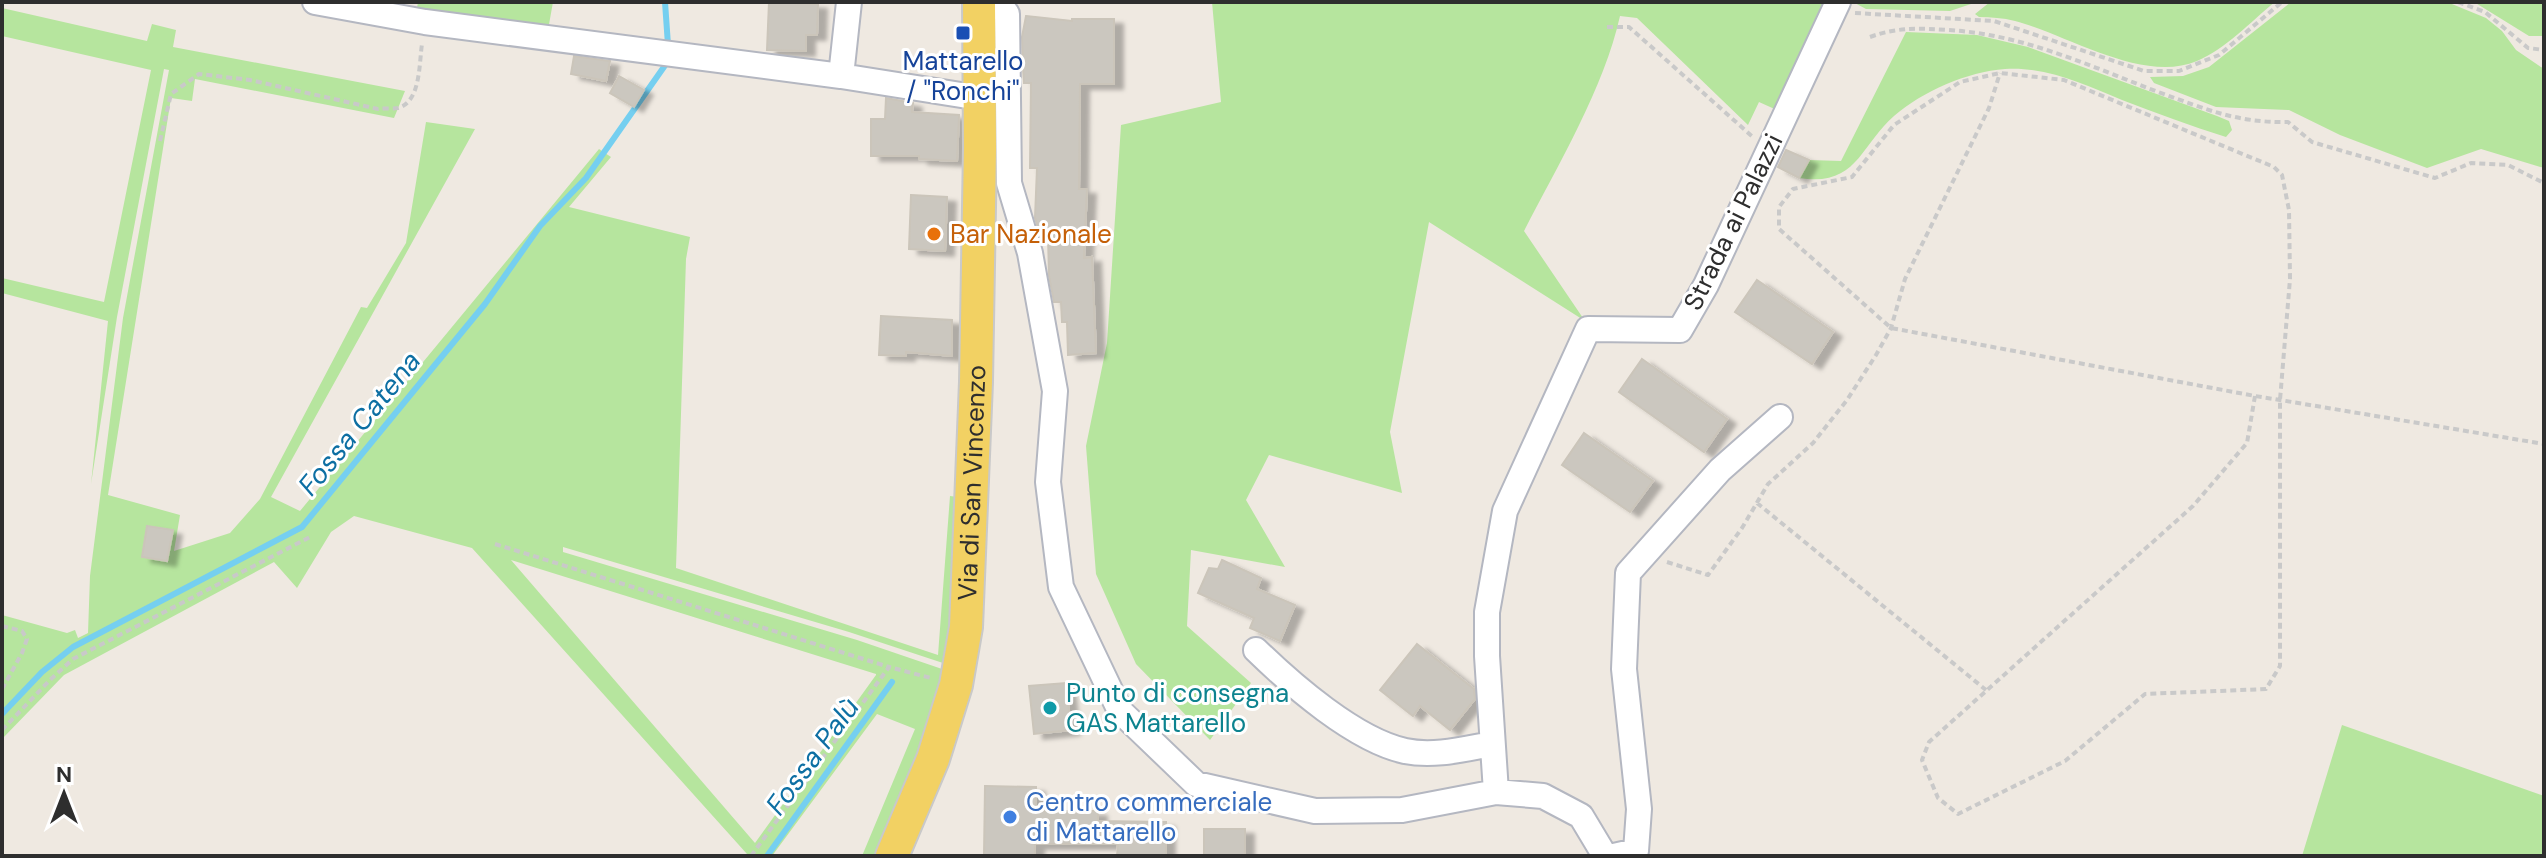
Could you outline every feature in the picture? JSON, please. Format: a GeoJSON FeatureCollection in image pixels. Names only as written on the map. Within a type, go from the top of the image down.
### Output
{"type":"FeatureCollection","features":[{"type":"Feature","properties":{"kind":"main road","name":"Via di San Vincenzo"},"geometry":{"type":"LineString","coordinates":[[901,847],[956,685],[966,627],[977,368],[980,98],[993,42],[988,6]]}},
{"type":"Feature","properties":{"kind":"street"},"geometry":{"type":"LineString","coordinates":[[315,2],[425,22],[841,76],[980,98]]}},
{"type":"Feature","properties":{"kind":"street"},"geometry":{"type":"LineString","coordinates":[[841,76],[849,2]]}},
{"type":"Feature","properties":{"kind":"street","name":"Strada ai Palazzi"},"geometry":{"type":"LineString","coordinates":[[1496,792],[1487,612],[1505,511],[1588,329],[1680,330],[1706,285],[1836,7]]}},
{"type":"Feature","properties":{"kind":"street"},"geometry":{"type":"LineString","coordinates":[[993,42],[1009,183],[1030,253],[1055,391],[1048,482],[1061,587],[1120,711],[1196,784],[1315,811],[1402,810],[1496,792],[1543,796],[1581,816],[1605,856]]}},
{"type":"Feature","properties":{"kind":"street"},"geometry":{"type":"LineString","coordinates":[[1614,856],[1636,851],[1639,809],[1624,669],[1628,573],[1720,470],[1780,417]]}},
{"type":"Feature","properties":{"kind":"street"},"geometry":{"type":"LineString","coordinates":[[1256,650],[1315,703],[1374,739],[1405,751],[1440,753],[1492,744]]}},
{"type":"Feature","properties":{"kind":"path"},"geometry":{"type":"LineString","coordinates":[[1836,7],[1994,21],[2144,71],[2179,71],[2219,55],[2282,2]]}},
{"type":"Feature","properties":{"kind":"path"},"geometry":{"type":"LineString","coordinates":[[2458,2],[2485,12],[2528,48],[2544,50]]}},
{"type":"Feature","properties":{"kind":"path"},"geometry":{"type":"LineString","coordinates":[[160,141],[171,94],[199,74],[250,80],[378,109],[400,108],[410,101],[415,90],[425,22]]}},
{"type":"Feature","properties":{"kind":"path"},"geometry":{"type":"LineString","coordinates":[[1607,27],[1629,27],[1768,149]]}},
{"type":"Feature","properties":{"kind":"path"},"geometry":{"type":"LineString","coordinates":[[1870,37],[1892,29],[1979,32],[2029,43],[2221,115],[2257,123],[2288,122],[2312,142],[2435,178],[2471,163],[2508,165],[2544,183]]}},
{"type":"Feature","properties":{"kind":"path"},"geometry":{"type":"LineString","coordinates":[[1645,556],[1708,575],[1768,484],[1813,443],[1847,400],[1891,328],[1905,279],[1989,108],[2000,73]]}},
{"type":"Feature","properties":{"kind":"path"},"geometry":{"type":"LineString","coordinates":[[2255,396],[2247,443],[2193,506],[1929,742],[1922,760],[1938,798],[1958,814],[2065,761],[2145,694],[2266,689],[2280,666],[2280,400],[2290,279],[2289,210],[2282,175],[2274,167],[2064,80],[2000,73],[1960,82],[1894,125],[1852,177],[1793,189],[1779,207],[1779,229],[1891,328],[2255,396],[2280,400],[2544,444]]}},
{"type":"Feature","properties":{"kind":"path"},"geometry":{"type":"LineString","coordinates":[[1757,503],[1986,690]]}},
{"type":"Feature","properties":{"kind":"path"},"geometry":{"type":"LineString","coordinates":[[2,730],[73,659],[312,536]]}},
{"type":"Feature","properties":{"kind":"path"},"geometry":{"type":"LineString","coordinates":[[495,544],[956,685]]}},
{"type":"Feature","properties":{"kind":"path"},"geometry":{"type":"LineString","coordinates":[[2,626],[22,631],[27,639],[2,689]]}},
{"type":"Feature","properties":{"kind":"path"},"geometry":{"type":"LineString","coordinates":[[751,856],[889,667]]}},
{"type":"Feature","properties":{"kind":"green space"},"geometry":{"type":"Polygon","coordinates":[[[418,2],[553,2],[548,30],[373,7],[417,8],[418,2]]]}},
{"type":"Feature","properties":{"kind":"green space"},"geometry":{"type":"Polygon","coordinates":[[[1212,2],[1831,2],[1779,111],[1759,102],[1748,125],[1637,18],[1620,16],[1592,98],[1524,231],[1585,321],[1429,222],[1390,432],[1402,493],[1269,455],[1246,500],[1285,567],[1191,550],[1187,626],[1251,683],[1210,740],[1136,664],[1096,574],[1086,446],[1107,343],[1121,125],[1221,102],[1212,2]]]}},
{"type":"Feature","properties":{"kind":"green space"},"geometry":{"type":"Polygon","coordinates":[[[1853,2],[1977,2],[1950,11],[1866,9],[1853,2]]]}},
{"type":"Feature","properties":{"kind":"green space"},"geometry":{"type":"Polygon","coordinates":[[[1990,2],[2275,2],[2218,50],[2197,61],[2176,66],[2153,66],[2106,55],[2015,21],[1975,14],[1990,2]]]}},
{"type":"Feature","properties":{"kind":"green space"},"geometry":{"type":"Polygon","coordinates":[[[2291,2],[2447,2],[2486,18],[2502,31],[2516,50],[2544,69],[2544,168],[2481,149],[2427,168],[2340,135],[2289,110],[2216,107],[2154,83],[2150,77],[2183,76],[2209,67],[2291,2]]]}},
{"type":"Feature","properties":{"kind":"green space"},"geometry":{"type":"Polygon","coordinates":[[[2474,2],[2544,2],[2544,36],[2529,36],[2474,2]]]}},
{"type":"Feature","properties":{"kind":"green space"},"geometry":{"type":"Polygon","coordinates":[[[2,8],[147,41],[152,24],[176,30],[173,47],[405,91],[394,118],[195,79],[192,101],[171,98],[108,495],[180,515],[174,551],[230,533],[260,499],[361,307],[367,308],[406,243],[426,122],[475,129],[271,497],[300,511],[599,149],[611,157],[569,207],[690,237],[686,259],[676,568],[938,655],[950,496],[958,497],[955,596],[946,664],[563,547],[563,552],[857,640],[945,670],[931,719],[875,856],[862,856],[915,729],[877,714],[772,856],[746,856],[472,548],[354,516],[331,532],[297,588],[274,562],[64,675],[2,739],[2,615],[67,633],[75,630],[78,638],[88,633],[90,576],[123,318],[169,70],[164,69],[117,317],[91,484],[108,321],[2,293],[2,278],[104,302],[151,70],[2,36],[2,8]],[[511,560],[755,843],[876,674],[511,560]]]}},
{"type":"Feature","properties":{"kind":"green space"},"geometry":{"type":"Polygon","coordinates":[[[1906,32],[1977,35],[2028,47],[2217,116],[2229,121],[2232,130],[2226,137],[2065,78],[2035,70],[2005,69],[1946,84],[1918,99],[1894,116],[1845,171],[1818,179],[1799,178],[1809,160],[1841,161],[1906,32]]]}},
{"type":"Feature","properties":{"kind":"green space"},"geometry":{"type":"Polygon","coordinates":[[[2342,725],[2544,796],[2544,856],[2302,856],[2342,725]]]}},
{"type":"Feature","properties":{"kind":"building"},"geometry":{"type":"Polygon","coordinates":[[[769,2],[818,4],[817,35],[806,35],[806,51],[767,50],[769,2]]]}},
{"type":"Feature","properties":{"kind":"building"},"geometry":{"type":"Polygon","coordinates":[[[1026,16],[1072,21],[1114,19],[1114,84],[1080,84],[1079,189],[1087,189],[1084,258],[1092,257],[1096,353],[1068,355],[1067,322],[1062,322],[1061,302],[1054,302],[1049,276],[1048,235],[1040,234],[1035,218],[1037,168],[1030,168],[1031,83],[1024,83],[1023,68],[1022,37],[1026,16]]]}},
{"type":"Feature","properties":{"kind":"building"},"geometry":{"type":"Polygon","coordinates":[[[574,56],[610,61],[606,81],[571,74],[574,56]]]}},
{"type":"Feature","properties":{"kind":"building"},"geometry":{"type":"Polygon","coordinates":[[[619,76],[644,90],[634,107],[610,93],[619,76]]]}},
{"type":"Feature","properties":{"kind":"building"},"geometry":{"type":"Polygon","coordinates":[[[886,98],[913,103],[912,112],[959,115],[957,161],[919,159],[919,156],[871,156],[871,119],[885,119],[886,98]]]}},
{"type":"Feature","properties":{"kind":"building"},"geometry":{"type":"Polygon","coordinates":[[[1786,150],[1809,160],[1799,178],[1778,167],[1786,150]]]}},
{"type":"Feature","properties":{"kind":"building"},"geometry":{"type":"Polygon","coordinates":[[[911,195],[947,197],[945,251],[909,249],[911,195]]]}},
{"type":"Feature","properties":{"kind":"building"},"geometry":{"type":"Polygon","coordinates":[[[1757,280],[1833,332],[1812,364],[1735,312],[1757,280]]]}},
{"type":"Feature","properties":{"kind":"building"},"geometry":{"type":"Polygon","coordinates":[[[881,316],[952,320],[952,356],[906,352],[906,356],[879,355],[881,316]]]}},
{"type":"Feature","properties":{"kind":"building"},"geometry":{"type":"Polygon","coordinates":[[[1642,359],[1727,419],[1704,452],[1619,392],[1642,359]]]}},
{"type":"Feature","properties":{"kind":"building"},"geometry":{"type":"Polygon","coordinates":[[[1584,433],[1653,481],[1630,512],[1562,465],[1584,433]]]}},
{"type":"Feature","properties":{"kind":"building"},"geometry":{"type":"Polygon","coordinates":[[[147,526],[173,530],[167,561],[142,557],[147,526]]]}},
{"type":"Feature","properties":{"kind":"building"},"geometry":{"type":"Polygon","coordinates":[[[1222,560],[1261,578],[1257,589],[1295,605],[1280,641],[1250,628],[1254,618],[1198,593],[1209,568],[1218,569],[1222,560]]]}},
{"type":"Feature","properties":{"kind":"building"},"geometry":{"type":"Polygon","coordinates":[[[1417,644],[1474,689],[1475,699],[1450,730],[1420,706],[1413,716],[1380,690],[1417,644]]]}},
{"type":"Feature","properties":{"kind":"building","name":"Punto di consegna GAS Mattarello"},"geometry":{"type":"Polygon","coordinates":[[[1066,683],[1071,730],[1034,734],[1029,686],[1066,683]]]}},
{"type":"Feature","properties":{"kind":"building"},"geometry":{"type":"Polygon","coordinates":[[[985,786],[1036,787],[1036,811],[1098,811],[1098,821],[1166,822],[1166,856],[1117,856],[1118,844],[1035,844],[1035,856],[984,856],[985,786]]]}},
{"type":"Feature","properties":{"kind":"building"},"geometry":{"type":"Polygon","coordinates":[[[1204,829],[1245,829],[1245,856],[1204,856],[1204,829]]]}},
{"type":"Feature","properties":{"kind":"waterway","name":"Fossa Catena"},"geometry":{"type":"LineString","coordinates":[[665,2],[668,45]]}},
{"type":"Feature","properties":{"kind":"waterway","name":"Fossa Catena"},"geometry":{"type":"LineString","coordinates":[[2,714],[42,672],[73,647],[302,527],[485,304],[540,226],[586,178],[666,64]]}},
{"type":"Feature","properties":{"kind":"waterway","name":"Fossa Palù"},"geometry":{"type":"LineString","coordinates":[[767,856],[892,682]]}},
{"type":"Feature","properties":{"kind":"place","name":"Mattarello / \"Ronchi\""},"geometry":{"type":"Point","coordinates":[963,33]}},
{"type":"Feature","properties":{"kind":"place","name":"Bar Nazionale"},"geometry":{"type":"Point","coordinates":[934,234]}},
{"type":"Feature","properties":{"kind":"place","name":"Punto di consegna GAS Mattarello"},"geometry":{"type":"Point","coordinates":[1050,708]}},
{"type":"Feature","properties":{"kind":"place","name":"Centro commerciale di Mattarello"},"geometry":{"type":"Point","coordinates":[1010,817]}}]}
